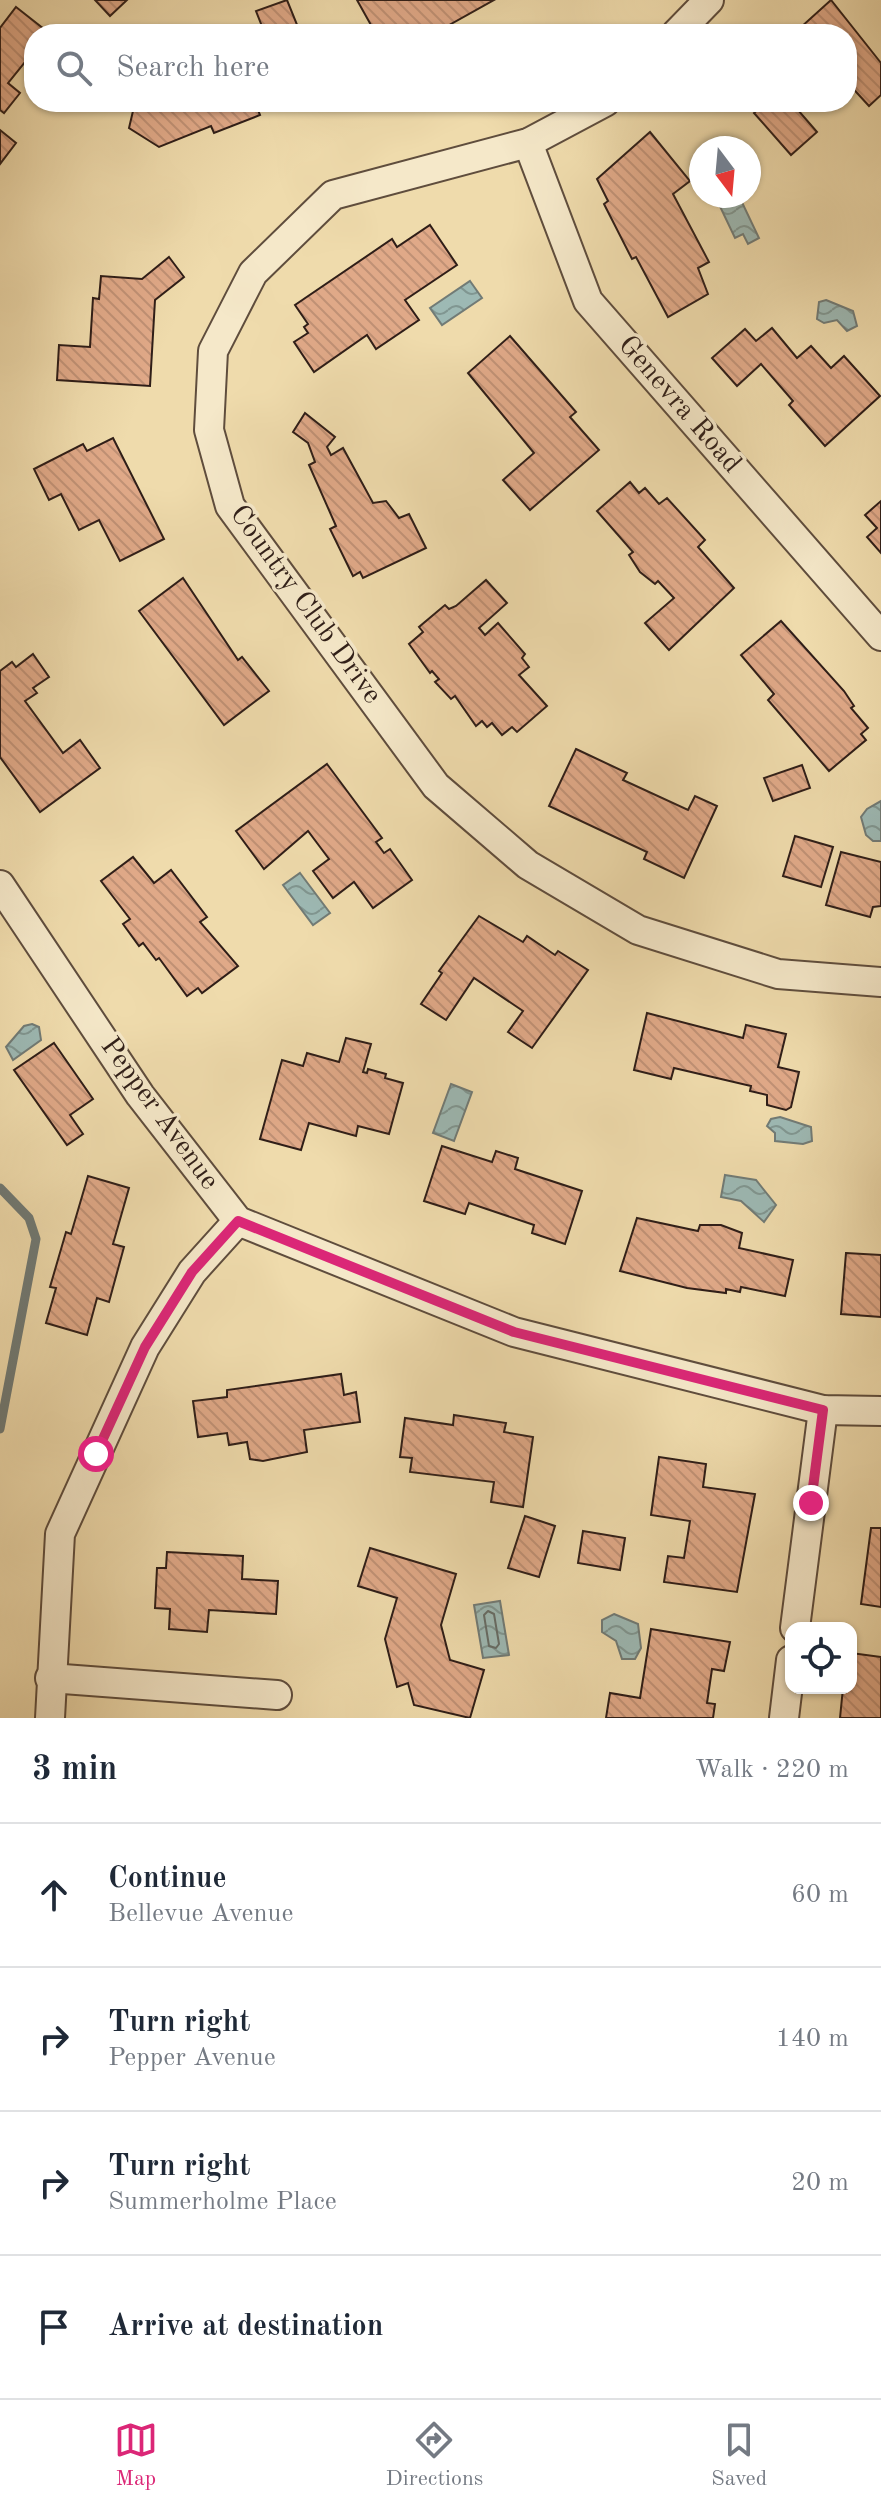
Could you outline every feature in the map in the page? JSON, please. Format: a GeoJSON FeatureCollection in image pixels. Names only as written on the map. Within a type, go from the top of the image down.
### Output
{"type":"FeatureCollection","features":[{"type":"Feature","properties":{"kind":"street"},"geometry":{"type":"LineString","coordinates":[[686,24],[709,0]]}},
{"type":"Feature","properties":{"kind":"street","name":"Country Club Drive"},"geometry":{"type":"LineString","coordinates":[[586,112],[528,143],[333,195],[253,273],[213,351],[209,430],[230,506],[436,786],[528,865],[638,930],[778,974],[881,982]]}},
{"type":"Feature","properties":{"kind":"street","name":"Genevra Road"},"geometry":{"type":"LineString","coordinates":[[528,143],[588,301],[881,636]]}},
{"type":"Feature","properties":{"kind":"street","name":"Pepper Avenue"},"geometry":{"type":"LineString","coordinates":[[0,885],[140,1095],[238,1221]]}},
{"type":"Feature","properties":{"kind":"street"},"geometry":{"type":"LineString","coordinates":[[50,1718],[60,1534],[145,1347],[192,1272],[238,1221],[514,1332],[823,1410],[881,1411]]}},
{"type":"Feature","properties":{"kind":"street"},"geometry":{"type":"LineString","coordinates":[[796,1622],[823,1410]]}},
{"type":"Feature","properties":{"kind":"street"},"geometry":{"type":"LineString","coordinates":[[50,1678],[277,1695]]}},
{"type":"Feature","properties":{"kind":"street"},"geometry":{"type":"LineString","coordinates":[[784,1718],[787,1694]]}},
{"type":"Feature","properties":{"kind":"water"},"geometry":{"type":"Polygon","coordinates":[[[721,208],[745,208],[759,238],[748,244],[743,234],[735,238],[721,208]]]}},
{"type":"Feature","properties":{"kind":"water"},"geometry":{"type":"Polygon","coordinates":[[[470,281],[482,298],[442,325],[430,308],[470,281]]]}},
{"type":"Feature","properties":{"kind":"water"},"geometry":{"type":"Polygon","coordinates":[[[826,300],[853,311],[857,326],[847,331],[837,320],[824,323],[817,319],[819,302],[826,300]]]}},
{"type":"Feature","properties":{"kind":"water"},"geometry":{"type":"Polygon","coordinates":[[[881,801],[881,841],[873,841],[866,835],[861,817],[867,809],[881,801]]]}},
{"type":"Feature","properties":{"kind":"water"},"geometry":{"type":"Polygon","coordinates":[[[300,873],[330,913],[313,925],[283,885],[300,873]]]}},
{"type":"Feature","properties":{"kind":"water"},"geometry":{"type":"Polygon","coordinates":[[[32,1024],[39,1027],[41,1040],[13,1060],[6,1047],[24,1026],[32,1024]]]}},
{"type":"Feature","properties":{"kind":"water"},"geometry":{"type":"Polygon","coordinates":[[[451,1084],[472,1092],[454,1141],[433,1133],[451,1084]]]}},
{"type":"Feature","properties":{"kind":"water"},"geometry":{"type":"Polygon","coordinates":[[[780,1117],[811,1127],[812,1141],[803,1144],[775,1141],[775,1133],[767,1126],[771,1119],[780,1117]]]}},
{"type":"Feature","properties":{"kind":"water"},"geometry":{"type":"Polygon","coordinates":[[[725,1175],[756,1180],[776,1205],[764,1222],[741,1201],[721,1197],[725,1175]]]}},
{"type":"Feature","properties":{"kind":"water"},"geometry":{"type":"Polygon","coordinates":[[[500,1601],[509,1655],[483,1658],[474,1605],[500,1601]]]}},
{"type":"Feature","properties":{"kind":"water"},"geometry":{"type":"Polygon","coordinates":[[[614,1614],[638,1624],[641,1648],[635,1659],[622,1659],[616,1641],[602,1632],[602,1620],[614,1614]]]}},
{"type":"Feature","properties":{"kind":"building"},"geometry":{"type":"Polygon","coordinates":[[[95,0],[127,0],[110,16],[95,0]]]}},
{"type":"Feature","properties":{"kind":"building"},"geometry":{"type":"Polygon","coordinates":[[[287,0],[297,24],[261,24],[256,11],[287,0]]]}},
{"type":"Feature","properties":{"kind":"building"},"geometry":{"type":"Polygon","coordinates":[[[357,0],[494,0],[451,24],[370,24],[357,0]]]}},
{"type":"Feature","properties":{"kind":"building"},"geometry":{"type":"Polygon","coordinates":[[[831,0],[850,24],[804,24],[831,0]]]}},
{"type":"Feature","properties":{"kind":"building"},"geometry":{"type":"Polygon","coordinates":[[[16,7],[38,24],[24,24],[24,63],[8,83],[20,93],[4,113],[0,110],[0,28],[16,7]]]}},
{"type":"Feature","properties":{"kind":"building"},"geometry":{"type":"Polygon","coordinates":[[[857,33],[881,63],[881,95],[869,106],[857,93],[857,33]]]}},
{"type":"Feature","properties":{"kind":"building"},"geometry":{"type":"Polygon","coordinates":[[[133,112],[259,112],[260,115],[214,133],[211,126],[159,147],[129,128],[133,112]]]}},
{"type":"Feature","properties":{"kind":"building"},"geometry":{"type":"Polygon","coordinates":[[[800,112],[817,132],[791,155],[754,113],[800,112]]]}},
{"type":"Feature","properties":{"kind":"building"},"geometry":{"type":"Polygon","coordinates":[[[0,130],[16,143],[0,164],[0,130]]]}},
{"type":"Feature","properties":{"kind":"building"},"geometry":{"type":"Polygon","coordinates":[[[650,132],[689,180],[673,194],[709,262],[698,268],[708,294],[668,317],[636,257],[632,259],[604,204],[608,201],[597,179],[650,132]]]}},
{"type":"Feature","properties":{"kind":"building"},"geometry":{"type":"Polygon","coordinates":[[[430,225],[457,265],[405,300],[419,320],[376,349],[367,335],[314,372],[294,342],[308,333],[304,327],[308,324],[295,305],[392,239],[397,247],[430,225]]]}},
{"type":"Feature","properties":{"kind":"building"},"geometry":{"type":"Polygon","coordinates":[[[169,257],[184,277],[155,300],[150,386],[57,380],[59,345],[90,347],[93,298],[99,299],[101,276],[142,279],[169,257]]]}},
{"type":"Feature","properties":{"kind":"building"},"geometry":{"type":"Polygon","coordinates":[[[772,328],[797,358],[811,346],[831,368],[844,356],[880,396],[825,446],[789,405],[793,401],[761,364],[737,386],[712,358],[745,329],[756,341],[772,328]]]}},
{"type":"Feature","properties":{"kind":"building"},"geometry":{"type":"Polygon","coordinates":[[[510,336],[576,412],[570,417],[599,450],[530,510],[503,480],[534,453],[468,373],[510,336]]]}},
{"type":"Feature","properties":{"kind":"building"},"geometry":{"type":"Polygon","coordinates":[[[305,413],[335,437],[327,447],[331,455],[343,448],[373,503],[386,501],[399,518],[409,514],[426,548],[363,578],[360,572],[353,576],[330,529],[336,526],[309,465],[315,462],[308,443],[293,432],[305,413]]]}},
{"type":"Feature","properties":{"kind":"building"},"geometry":{"type":"Polygon","coordinates":[[[113,438],[164,539],[120,561],[99,520],[79,530],[61,494],[49,500],[34,469],[83,444],[87,451],[113,438]]]}},
{"type":"Feature","properties":{"kind":"building"},"geometry":{"type":"Polygon","coordinates":[[[630,482],[639,493],[645,488],[659,504],[667,498],[705,540],[698,547],[734,588],[669,650],[645,623],[674,598],[658,581],[655,584],[640,572],[629,555],[633,552],[597,511],[630,482]]]}},
{"type":"Feature","properties":{"kind":"building"},"geometry":{"type":"Polygon","coordinates":[[[881,501],[881,553],[867,537],[877,528],[865,515],[881,501]]]}},
{"type":"Feature","properties":{"kind":"building"},"geometry":{"type":"Polygon","coordinates":[[[183,578],[238,660],[242,657],[269,691],[224,725],[139,611],[183,578]]]}},
{"type":"Feature","properties":{"kind":"building"},"geometry":{"type":"Polygon","coordinates":[[[486,580],[507,603],[479,628],[485,635],[498,623],[525,654],[522,658],[529,667],[519,675],[547,706],[517,732],[512,727],[502,735],[492,723],[487,727],[482,721],[476,726],[455,696],[451,699],[435,682],[439,679],[432,671],[430,673],[409,644],[423,632],[419,627],[445,605],[449,609],[456,606],[486,580]]]}},
{"type":"Feature","properties":{"kind":"building"},"geometry":{"type":"Polygon","coordinates":[[[781,621],[844,691],[854,706],[851,708],[868,728],[861,734],[866,740],[829,771],[768,700],[774,694],[741,655],[781,621]]]}},
{"type":"Feature","properties":{"kind":"building"},"geometry":{"type":"Polygon","coordinates":[[[33,654],[49,677],[33,688],[37,693],[25,701],[63,753],[80,740],[100,768],[40,812],[0,757],[0,671],[12,662],[16,667],[33,654]]]}},
{"type":"Feature","properties":{"kind":"building"},"geometry":{"type":"Polygon","coordinates":[[[576,749],[627,773],[623,780],[688,810],[695,796],[717,806],[684,878],[644,859],[647,852],[549,806],[576,749]]]}},
{"type":"Feature","properties":{"kind":"building"},"geometry":{"type":"Polygon","coordinates":[[[327,764],[382,838],[376,842],[384,853],[390,849],[412,880],[373,908],[354,882],[333,898],[313,871],[329,859],[308,831],[264,869],[236,831],[327,764]]]}},
{"type":"Feature","properties":{"kind":"building"},"geometry":{"type":"Polygon","coordinates":[[[802,765],[810,788],[773,801],[764,778],[802,765]]]}},
{"type":"Feature","properties":{"kind":"building"},"geometry":{"type":"Polygon","coordinates":[[[795,836],[833,847],[821,887],[783,876],[795,836]]]}},
{"type":"Feature","properties":{"kind":"building"},"geometry":{"type":"Polygon","coordinates":[[[841,852],[881,862],[881,906],[873,907],[870,917],[826,905],[841,852]]]}},
{"type":"Feature","properties":{"kind":"building"},"geometry":{"type":"Polygon","coordinates":[[[133,857],[154,883],[171,870],[207,917],[200,922],[238,966],[202,993],[198,988],[187,996],[159,958],[156,960],[143,943],[139,946],[123,924],[130,919],[101,881],[133,857]]]}},
{"type":"Feature","properties":{"kind":"building"},"geometry":{"type":"Polygon","coordinates":[[[479,916],[523,942],[527,936],[555,955],[558,951],[588,970],[532,1048],[508,1032],[523,1011],[474,978],[446,1020],[421,1004],[442,973],[439,971],[479,916]]]}},
{"type":"Feature","properties":{"kind":"building"},"geometry":{"type":"Polygon","coordinates":[[[647,1013],[743,1038],[746,1025],[786,1034],[778,1067],[799,1072],[791,1107],[786,1110],[767,1105],[767,1095],[750,1091],[751,1086],[674,1068],[671,1079],[634,1070],[647,1013]]]}},
{"type":"Feature","properties":{"kind":"building"},"geometry":{"type":"Polygon","coordinates":[[[346,1038],[371,1044],[363,1072],[367,1073],[368,1069],[403,1083],[389,1134],[358,1126],[356,1136],[309,1123],[301,1150],[260,1139],[282,1060],[303,1066],[307,1053],[339,1062],[346,1038]]]}},
{"type":"Feature","properties":{"kind":"building"},"geometry":{"type":"Polygon","coordinates":[[[54,1043],[93,1099],[70,1115],[83,1134],[67,1145],[14,1070],[54,1043]]]}},
{"type":"Feature","properties":{"kind":"building"},"geometry":{"type":"Polygon","coordinates":[[[442,1146],[492,1162],[496,1151],[518,1158],[515,1169],[582,1191],[565,1244],[532,1233],[534,1225],[469,1203],[465,1214],[424,1201],[442,1146]]]}},
{"type":"Feature","properties":{"kind":"building"},"geometry":{"type":"Polygon","coordinates":[[[88,1176],[129,1188],[113,1244],[124,1247],[109,1302],[97,1298],[87,1335],[46,1323],[56,1288],[50,1287],[66,1232],[71,1234],[88,1176]]]}},
{"type":"Feature","properties":{"kind":"building"},"geometry":{"type":"Polygon","coordinates":[[[637,1218],[698,1231],[700,1225],[721,1225],[742,1233],[739,1248],[793,1260],[785,1296],[741,1287],[740,1292],[726,1289],[726,1293],[687,1288],[620,1271],[637,1218]]]}},
{"type":"Feature","properties":{"kind":"building"},"geometry":{"type":"Polygon","coordinates":[[[846,1253],[881,1255],[881,1317],[841,1314],[846,1253]]]}},
{"type":"Feature","properties":{"kind":"building"},"geometry":{"type":"Polygon","coordinates":[[[341,1374],[344,1395],[356,1392],[360,1422],[304,1430],[307,1452],[263,1461],[250,1459],[247,1442],[229,1445],[227,1433],[198,1437],[193,1401],[227,1397],[227,1390],[341,1374]]]}},
{"type":"Feature","properties":{"kind":"building"},"geometry":{"type":"Polygon","coordinates":[[[454,1415],[506,1423],[504,1432],[533,1437],[523,1507],[491,1502],[494,1482],[410,1472],[412,1458],[400,1457],[405,1418],[453,1425],[454,1415]]]}},
{"type":"Feature","properties":{"kind":"building"},"geometry":{"type":"Polygon","coordinates":[[[659,1457],[706,1464],[703,1487],[755,1494],[737,1592],[664,1582],[668,1556],[684,1558],[690,1521],[651,1515],[659,1457]]]}},
{"type":"Feature","properties":{"kind":"building"},"geometry":{"type":"Polygon","coordinates":[[[525,1516],[555,1526],[539,1577],[508,1568],[525,1516]]]}},
{"type":"Feature","properties":{"kind":"building"},"geometry":{"type":"Polygon","coordinates":[[[871,1528],[881,1528],[881,1607],[861,1604],[871,1528]]]}},
{"type":"Feature","properties":{"kind":"building"},"geometry":{"type":"Polygon","coordinates":[[[583,1531],[625,1538],[620,1570],[578,1563],[583,1531]]]}},
{"type":"Feature","properties":{"kind":"building"},"geometry":{"type":"Polygon","coordinates":[[[370,1548],[456,1574],[441,1625],[450,1660],[484,1670],[470,1718],[414,1705],[408,1683],[397,1687],[385,1639],[397,1598],[358,1586],[370,1548]]]}},
{"type":"Feature","properties":{"kind":"building"},"geometry":{"type":"Polygon","coordinates":[[[167,1552],[243,1556],[242,1579],[278,1581],[276,1614],[209,1610],[207,1632],[169,1629],[170,1609],[155,1608],[157,1568],[166,1568],[167,1552]]]}},
{"type":"Feature","properties":{"kind":"building"},"geometry":{"type":"Polygon","coordinates":[[[651,1629],[730,1642],[724,1671],[712,1669],[707,1703],[715,1704],[713,1718],[606,1718],[610,1693],[640,1698],[651,1629]]]}},
{"type":"Feature","properties":{"kind":"building"},"geometry":{"type":"Polygon","coordinates":[[[857,1654],[881,1657],[881,1718],[840,1718],[842,1694],[857,1694],[857,1654]]]}},
{"type":"Feature","properties":{"kind":"waterway"},"geometry":{"type":"LineString","coordinates":[[0,1188],[29,1218],[36,1239],[0,1429]]}},
{"type":"Feature","properties":{"kind":"route"},"geometry":{"type":"LineString","coordinates":[[96,1454],[145,1347],[192,1272],[238,1221],[514,1332],[823,1410],[811,1503]]}}]}
